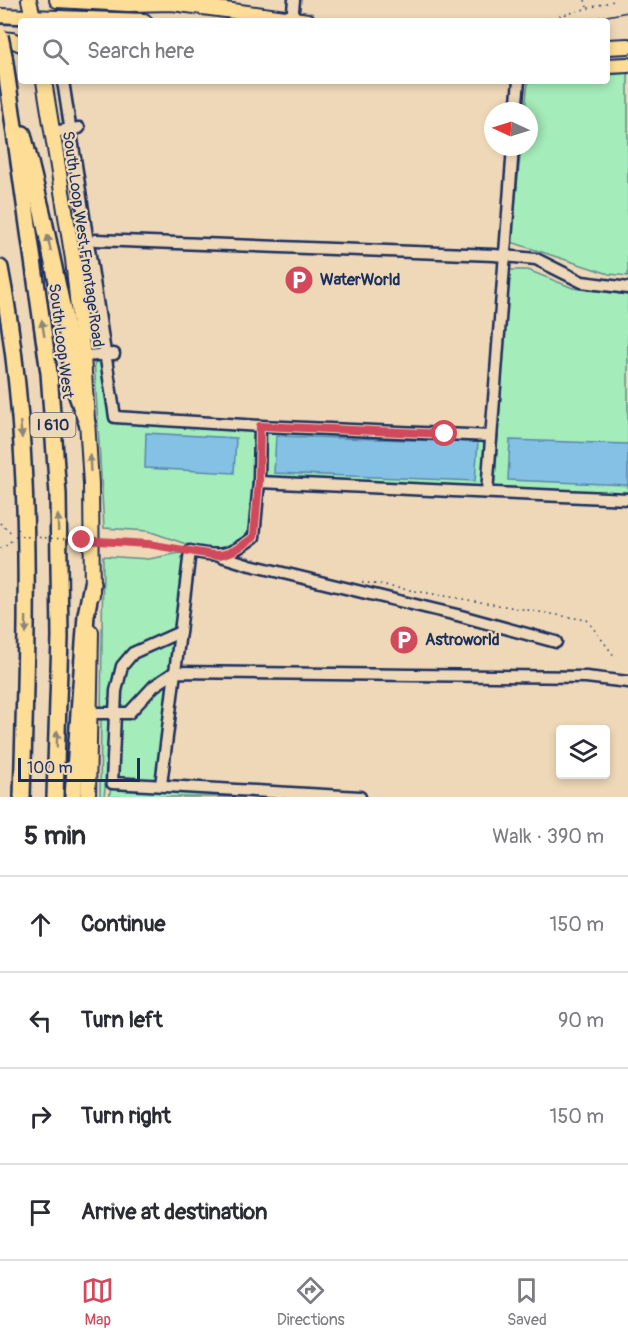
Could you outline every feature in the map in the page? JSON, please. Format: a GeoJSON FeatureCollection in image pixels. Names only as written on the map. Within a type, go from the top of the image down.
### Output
{"type":"FeatureCollection","features":[{"type":"Feature","properties":{"kind":"highway","name":"South Loop West"},"geometry":{"type":"LineString","coordinates":[[0,38],[49,373],[56,461],[60,637],[55,797]]}},
{"type":"Feature","properties":{"kind":"highway"},"geometry":{"type":"LineString","coordinates":[[4,56],[44,216],[64,315],[75,390],[87,423]]}},
{"type":"Feature","properties":{"kind":"highway","name":"I 610"},"geometry":{"type":"LineString","coordinates":[[0,268],[9,315],[23,450],[27,593],[22,797]]}},
{"type":"Feature","properties":{"kind":"highway"},"geometry":{"type":"LineString","coordinates":[[73,797],[86,615],[92,585]]}},
{"type":"Feature","properties":{"kind":"main road"},"geometry":{"type":"LineString","coordinates":[[29,0],[34,18]]}},
{"type":"Feature","properties":{"kind":"main road"},"geometry":{"type":"LineString","coordinates":[[57,0],[172,3],[278,18]]}},
{"type":"Feature","properties":{"kind":"main road"},"geometry":{"type":"LineString","coordinates":[[0,15],[26,18]]}},
{"type":"Feature","properties":{"kind":"main road"},"geometry":{"type":"LineString","coordinates":[[0,38],[18,43]]}},
{"type":"Feature","properties":{"kind":"main road"},"geometry":{"type":"LineString","coordinates":[[610,47],[628,46]]}},
{"type":"Feature","properties":{"kind":"main road"},"geometry":{"type":"LineString","coordinates":[[610,66],[628,65]]}},
{"type":"Feature","properties":{"kind":"main road","name":"South Loop West Frontage Road"},"geometry":{"type":"LineString","coordinates":[[44,84],[73,260],[83,356],[91,484],[92,585],[88,797]]}},
{"type":"Feature","properties":{"kind":"lane"},"geometry":{"type":"LineString","coordinates":[[292,18],[294,0]]}},
{"type":"Feature","properties":{"kind":"lane"},"geometry":{"type":"LineString","coordinates":[[64,84],[75,128],[110,355],[115,417],[491,436]]}},
{"type":"Feature","properties":{"kind":"lane"},"geometry":{"type":"LineString","coordinates":[[517,102],[519,84]]}},
{"type":"Feature","properties":{"kind":"lane"},"geometry":{"type":"LineString","coordinates":[[52,132],[75,128]]}},
{"type":"Feature","properties":{"kind":"lane"},"geometry":{"type":"LineString","coordinates":[[487,492],[512,156]]}},
{"type":"Feature","properties":{"kind":"lane"},"geometry":{"type":"LineString","coordinates":[[96,240],[505,256],[536,259],[582,282],[628,288]]}},
{"type":"Feature","properties":{"kind":"lane"},"geometry":{"type":"LineString","coordinates":[[83,356],[110,355]]}},
{"type":"Feature","properties":{"kind":"lane"},"geometry":{"type":"LineString","coordinates":[[221,556],[240,548],[254,537],[259,482],[260,426]]}},
{"type":"Feature","properties":{"kind":"lane"},"geometry":{"type":"LineString","coordinates":[[259,482],[628,499]]}},
{"type":"Feature","properties":{"kind":"lane"},"geometry":{"type":"LineString","coordinates":[[161,786],[190,552],[221,556],[556,642]]}},
{"type":"Feature","properties":{"kind":"lane"},"geometry":{"type":"LineString","coordinates":[[180,632],[133,653],[122,666],[116,691],[112,783],[360,797]]}},
{"type":"Feature","properties":{"kind":"lane"},"geometry":{"type":"LineString","coordinates":[[90,713],[129,713],[154,686],[175,672],[586,677],[628,682]]}},
{"type":"Feature","properties":{"kind":"path"},"geometry":{"type":"LineString","coordinates":[[585,0],[587,8]]}},
{"type":"Feature","properties":{"kind":"path"},"geometry":{"type":"LineString","coordinates":[[552,18],[617,0]]}},
{"type":"Feature","properties":{"kind":"path"},"geometry":{"type":"LineString","coordinates":[[0,523],[15,536],[148,544],[190,552]]}},
{"type":"Feature","properties":{"kind":"path"},"geometry":{"type":"LineString","coordinates":[[0,548],[7,545],[15,536]]}},
{"type":"Feature","properties":{"kind":"path"},"geometry":{"type":"LineString","coordinates":[[354,580],[587,620],[615,657]]}},
{"type":"Feature","properties":{"kind":"green space"},"geometry":{"type":"Polygon","coordinates":[[[628,73],[628,276],[609,274],[511,242],[520,156],[538,156],[538,102],[526,102],[528,84],[610,84],[610,75],[628,73]]]}},
{"type":"Feature","properties":{"kind":"green space"},"geometry":{"type":"Polygon","coordinates":[[[509,270],[528,270],[573,288],[628,295],[628,498],[494,493],[509,270]]]}},
{"type":"Feature","properties":{"kind":"green space"},"geometry":{"type":"Polygon","coordinates":[[[106,355],[115,417],[491,436],[487,492],[259,482],[254,537],[221,556],[148,531],[104,528],[94,358],[106,355]]]}},
{"type":"Feature","properties":{"kind":"green space"},"geometry":{"type":"Polygon","coordinates":[[[190,551],[161,785],[357,797],[109,797],[112,783],[115,697],[104,797],[100,797],[103,556],[149,559],[190,551]]]}},
{"type":"Feature","properties":{"kind":"water"},"geometry":{"type":"Polygon","coordinates":[[[146,433],[236,438],[234,473],[145,468],[146,433]]]}},
{"type":"Feature","properties":{"kind":"water"},"geometry":{"type":"Polygon","coordinates":[[[276,436],[478,442],[475,481],[274,473],[276,436]]]}},
{"type":"Feature","properties":{"kind":"water"},"geometry":{"type":"Polygon","coordinates":[[[510,440],[628,444],[628,485],[508,480],[510,440]]]}},
{"type":"Feature","properties":{"kind":"tram line"},"geometry":{"type":"LineString","coordinates":[[596,18],[628,12]]}},
{"type":"Feature","properties":{"kind":"tram line"},"geometry":{"type":"LineString","coordinates":[[0,23],[18,24]]}},
{"type":"Feature","properties":{"kind":"place","name":"WaterWorld"},"geometry":{"type":"Point","coordinates":[299,280]}},
{"type":"Feature","properties":{"kind":"place","name":"Astroworld"},"geometry":{"type":"Point","coordinates":[404,640]}},
{"type":"Feature","properties":{"kind":"route"},"geometry":{"type":"LineString","coordinates":[[82,540],[148,544],[221,556],[240,548],[254,537],[259,482],[260,426],[445,434]]}}]}
